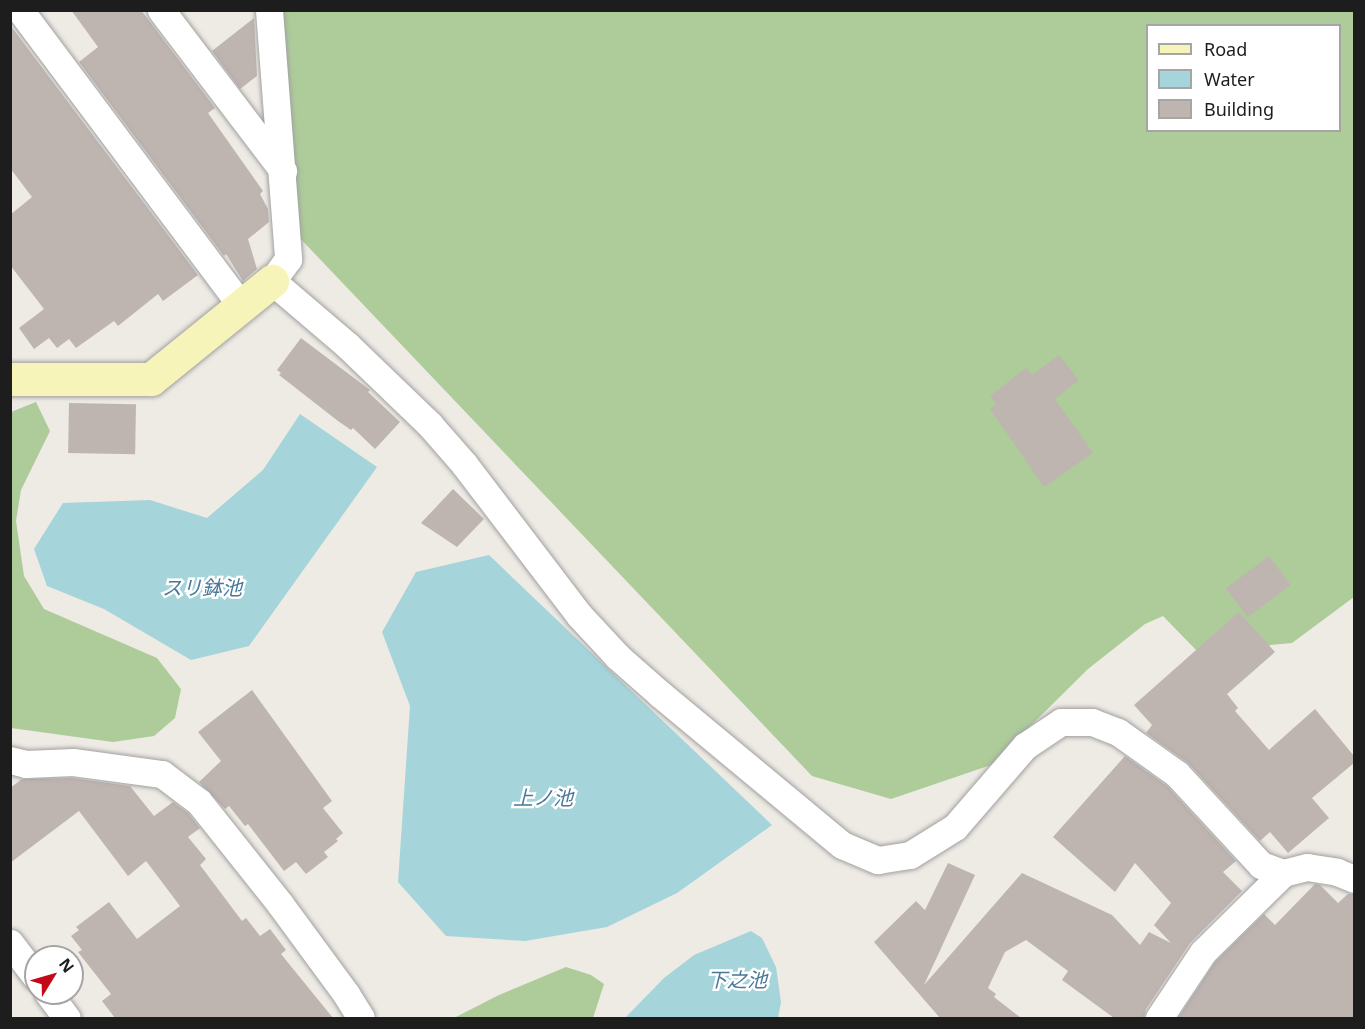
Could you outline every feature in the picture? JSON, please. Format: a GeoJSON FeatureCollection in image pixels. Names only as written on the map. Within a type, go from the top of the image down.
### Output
{"type":"FeatureCollection","features":[{"type":"Feature","properties":{"kind":"street"},"geometry":{"type":"LineString","coordinates":[[20,10],[241,305]]}},
{"type":"Feature","properties":{"kind":"street"},"geometry":{"type":"LineString","coordinates":[[161,10],[283,171]]}},
{"type":"Feature","properties":{"kind":"street"},"geometry":{"type":"LineString","coordinates":[[10,379],[151,379],[272,280],[288,259],[269,10]]}},
{"type":"Feature","properties":{"kind":"street"},"geometry":{"type":"LineString","coordinates":[[272,280],[347,345],[430,425],[464,464],[579,615],[618,657],[842,845],[878,860],[910,855],[955,827],[1026,746],[1061,722],[1092,722],[1118,732],[1177,774],[1261,865],[1283,873]]}},
{"type":"Feature","properties":{"kind":"street"},"geometry":{"type":"LineString","coordinates":[[10,760],[26,764],[74,762],[162,774],[200,802],[280,904],[361,1018]]}},
{"type":"Feature","properties":{"kind":"street"},"geometry":{"type":"LineString","coordinates":[[1159,1018],[1203,952],[1283,873],[1307,867],[1337,872],[1354,879]]}},
{"type":"Feature","properties":{"kind":"street"},"geometry":{"type":"LineString","coordinates":[[10,943],[24,961]]}},
{"type":"Feature","properties":{"kind":"street"},"geometry":{"type":"LineString","coordinates":[[57,1005],[67,1018]]}},
{"type":"Feature","properties":{"kind":"green space"},"geometry":{"type":"Polygon","coordinates":[[[283,11],[1354,11],[1354,597],[1292,643],[1198,652],[1163,616],[1145,624],[1088,669],[991,765],[891,799],[812,776],[295,233],[283,11]]]}},
{"type":"Feature","properties":{"kind":"green space"},"geometry":{"type":"Polygon","coordinates":[[[36,402],[50,431],[21,490],[16,521],[24,576],[44,609],[157,658],[181,689],[175,718],[154,736],[113,742],[11,728],[11,412],[36,402]]]}},
{"type":"Feature","properties":{"kind":"green space"},"geometry":{"type":"Polygon","coordinates":[[[566,967],[591,975],[604,984],[593,1018],[454,1018],[499,995],[566,967]]]}},
{"type":"Feature","properties":{"kind":"water","name":"スリ鉢池"},"geometry":{"type":"Polygon","coordinates":[[[300,414],[377,467],[249,646],[191,660],[104,609],[47,586],[34,549],[63,503],[150,500],[207,518],[263,470],[300,414]]]}},
{"type":"Feature","properties":{"kind":"water","name":"上ノ池"},"geometry":{"type":"Polygon","coordinates":[[[489,555],[772,825],[677,893],[607,927],[525,941],[446,936],[398,882],[410,706],[382,632],[416,572],[489,555]]]}},
{"type":"Feature","properties":{"kind":"water","name":"下之池"},"geometry":{"type":"Polygon","coordinates":[[[751,931],[762,938],[776,967],[781,1002],[778,1018],[625,1018],[664,978],[694,955],[751,931]]]}},
{"type":"Feature","properties":{"kind":"building"},"geometry":{"type":"Polygon","coordinates":[[[71,10],[141,10],[215,108],[208,113],[263,191],[260,194],[268,209],[269,222],[248,239],[257,269],[243,281],[226,254],[224,256],[79,62],[98,47],[71,10]]]}},
{"type":"Feature","properties":{"kind":"building"},"geometry":{"type":"Polygon","coordinates":[[[254,18],[257,76],[240,89],[212,51],[254,18]]]}},
{"type":"Feature","properties":{"kind":"building"},"geometry":{"type":"Polygon","coordinates":[[[10,25],[198,275],[163,301],[158,294],[118,326],[114,321],[76,348],[69,339],[57,348],[49,338],[34,349],[19,328],[44,309],[10,265],[10,215],[32,197],[10,168],[10,25]]]}},
{"type":"Feature","properties":{"kind":"building"},"geometry":{"type":"Polygon","coordinates":[[[301,338],[370,390],[368,392],[400,422],[375,449],[353,428],[351,430],[338,421],[279,375],[281,373],[277,370],[301,338]]]}},
{"type":"Feature","properties":{"kind":"building"},"geometry":{"type":"Polygon","coordinates":[[[1059,355],[1079,380],[1055,399],[1093,453],[1044,487],[990,409],[996,404],[990,396],[1026,368],[1032,375],[1059,355]]]}},
{"type":"Feature","properties":{"kind":"building"},"geometry":{"type":"Polygon","coordinates":[[[69,403],[136,404],[135,454],[68,453],[69,403]]]}},
{"type":"Feature","properties":{"kind":"building"},"geometry":{"type":"Polygon","coordinates":[[[453,489],[484,519],[457,547],[421,523],[453,489]]]}},
{"type":"Feature","properties":{"kind":"building"},"geometry":{"type":"Polygon","coordinates":[[[1269,556],[1291,585],[1248,617],[1226,588],[1269,556]]]}},
{"type":"Feature","properties":{"kind":"building"},"geometry":{"type":"Polygon","coordinates":[[[1239,612],[1275,652],[1227,694],[1238,708],[1235,711],[1269,750],[1315,709],[1354,756],[1354,763],[1312,798],[1329,818],[1288,853],[1270,832],[1260,841],[1188,763],[1146,733],[1152,725],[1134,705],[1239,612]]]}},
{"type":"Feature","properties":{"kind":"building"},"geometry":{"type":"Polygon","coordinates":[[[252,690],[332,801],[323,808],[343,833],[336,839],[338,841],[324,852],[328,857],[306,874],[296,862],[284,871],[248,824],[245,826],[229,806],[225,809],[199,782],[221,761],[198,732],[252,690]]]}},
{"type":"Feature","properties":{"kind":"building"},"geometry":{"type":"Polygon","coordinates":[[[1125,756],[1167,786],[1236,861],[1223,872],[1242,891],[1190,943],[1146,1009],[1144,1018],[1114,1018],[1062,980],[1068,971],[1026,940],[1005,952],[988,988],[996,994],[994,997],[1021,1018],[940,1018],[874,942],[916,901],[925,910],[948,863],[975,875],[924,985],[1022,873],[1112,915],[1140,945],[1149,932],[1171,943],[1154,925],[1171,903],[1135,863],[1115,892],[1053,837],[1125,756]]]}},
{"type":"Feature","properties":{"kind":"building"},"geometry":{"type":"Polygon","coordinates":[[[72,778],[130,786],[154,816],[173,802],[188,813],[200,828],[188,837],[206,859],[200,865],[242,921],[246,918],[260,936],[270,929],[286,950],[281,954],[333,1018],[115,1018],[102,1001],[111,994],[84,960],[84,945],[78,945],[71,936],[79,930],[76,927],[109,902],[137,939],[180,906],[146,861],[128,876],[79,811],[10,863],[10,788],[22,779],[72,778]]]}},
{"type":"Feature","properties":{"kind":"building"},"geometry":{"type":"Polygon","coordinates":[[[1315,884],[1320,885],[1338,903],[1348,894],[1354,894],[1354,1018],[1178,1018],[1215,962],[1264,914],[1275,925],[1315,884]]]}}]}
